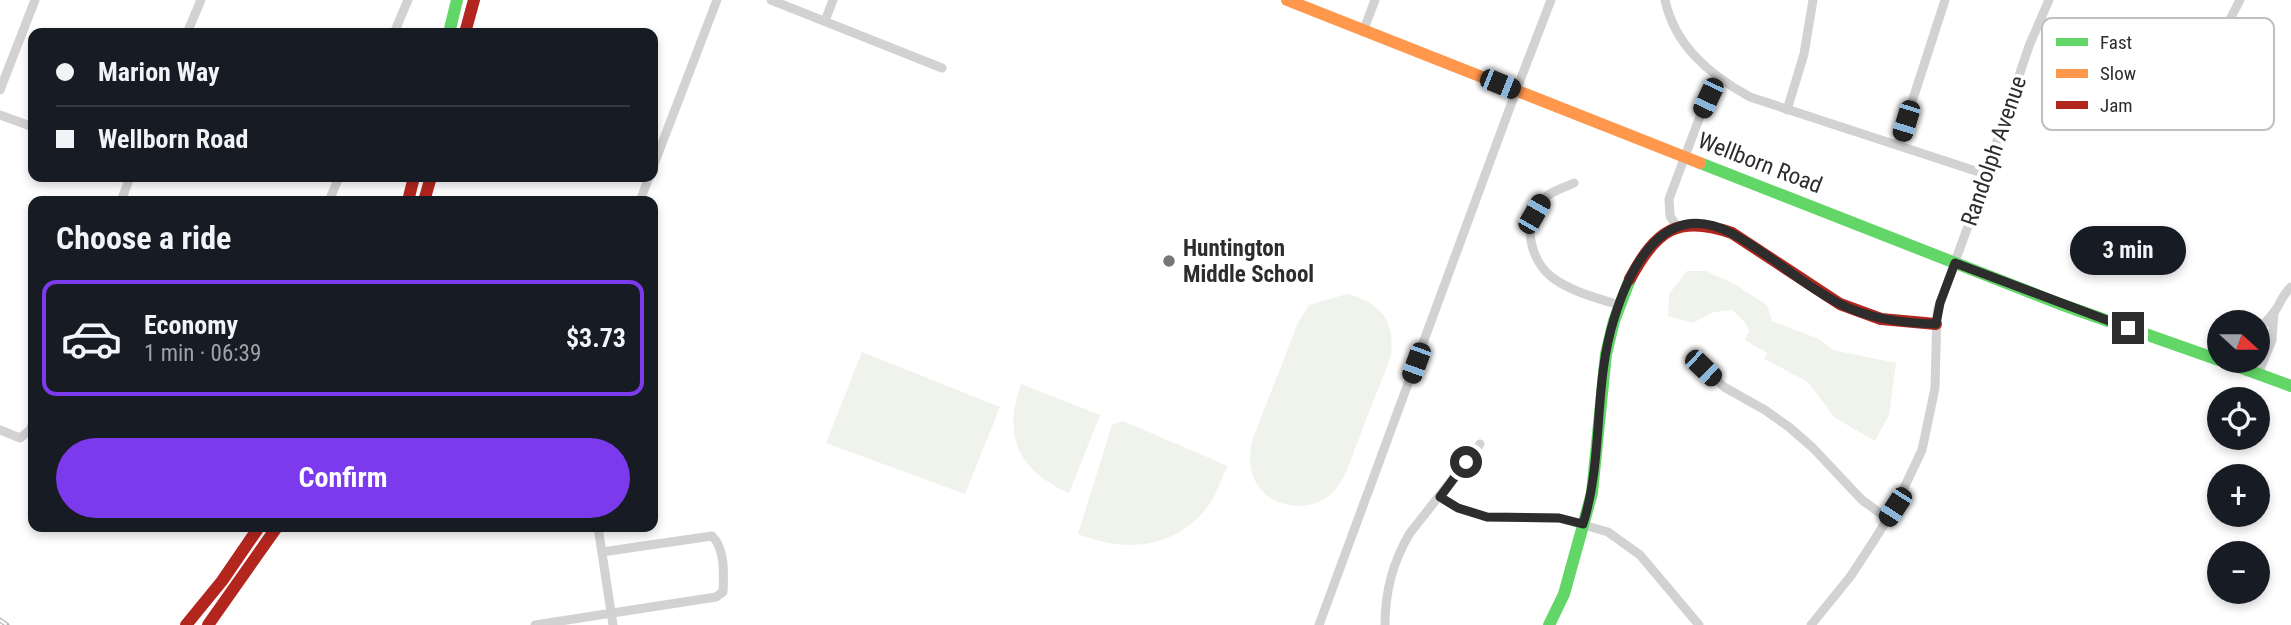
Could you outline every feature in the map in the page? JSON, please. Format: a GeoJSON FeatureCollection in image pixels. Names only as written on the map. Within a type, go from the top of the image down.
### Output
{"type":"FeatureCollection","features":[{"type":"Feature","properties":{"kind":"street"},"geometry":{"type":"LineString","coordinates":[[0,90],[35,0]]}},
{"type":"Feature","properties":{"kind":"street"},"geometry":{"type":"LineString","coordinates":[[189,28],[201,0]]}},
{"type":"Feature","properties":{"kind":"street"},"geometry":{"type":"LineString","coordinates":[[396,28],[408,0]]}},
{"type":"Feature","properties":{"kind":"street"},"geometry":{"type":"LineString","coordinates":[[450,28],[457,0]]}},
{"type":"Feature","properties":{"kind":"street"},"geometry":{"type":"LineString","coordinates":[[467,28],[474,0]]}},
{"type":"Feature","properties":{"kind":"street"},"geometry":{"type":"LineString","coordinates":[[658,154],[717,0]]}},
{"type":"Feature","properties":{"kind":"street"},"geometry":{"type":"LineString","coordinates":[[771,0],[942,68]]}},
{"type":"Feature","properties":{"kind":"street"},"geometry":{"type":"LineString","coordinates":[[825,22],[833,0]]}},
{"type":"Feature","properties":{"kind":"street","name":"Wellborn Road"},"geometry":{"type":"LineString","coordinates":[[1287,0],[2060,304],[2207,356]]}},
{"type":"Feature","properties":{"kind":"street"},"geometry":{"type":"LineString","coordinates":[[1364,29],[1375,0]]}},
{"type":"Feature","properties":{"kind":"street"},"geometry":{"type":"LineString","coordinates":[[1319,625],[1551,0]]}},
{"type":"Feature","properties":{"kind":"street"},"geometry":{"type":"LineString","coordinates":[[1665,0],[1673,25],[1685,46],[1721,79],[1750,97],[1985,174]]}},
{"type":"Feature","properties":{"kind":"street"},"geometry":{"type":"LineString","coordinates":[[1787,110],[1804,54],[1813,0]]}},
{"type":"Feature","properties":{"kind":"street"},"geometry":{"type":"LineString","coordinates":[[1898,145],[1945,0]]}},
{"type":"Feature","properties":{"kind":"street","name":"Randolph Avenue"},"geometry":{"type":"LineString","coordinates":[[1811,625],[1850,577],[1888,519],[1926,441],[1935,388],[1936,324],[1940,303],[2029,46],[2049,0]]}},
{"type":"Feature","properties":{"kind":"street"},"geometry":{"type":"LineString","coordinates":[[2230,18],[2240,0]]}},
{"type":"Feature","properties":{"kind":"street"},"geometry":{"type":"LineString","coordinates":[[1676,227],[1670,216],[1670,199],[1702,111],[1721,79]]}},
{"type":"Feature","properties":{"kind":"street"},"geometry":{"type":"LineString","coordinates":[[0,115],[28,125]]}},
{"type":"Feature","properties":{"kind":"street"},"geometry":{"type":"LineString","coordinates":[[1574,183],[1546,197],[1534,214],[1530,227],[1535,256],[1542,268],[1563,285],[1619,305]]}},
{"type":"Feature","properties":{"kind":"street"},"geometry":{"type":"LineString","coordinates":[[1549,625],[1569,585],[1593,484],[1607,348],[1619,305],[1644,252],[1660,236],[1676,227],[1712,225],[1732,233],[1827,297],[1854,310],[1895,322],[1936,324]]}},
{"type":"Feature","properties":{"kind":"street"},"geometry":{"type":"LineString","coordinates":[[2270,316],[2291,287]]}},
{"type":"Feature","properties":{"kind":"street"},"geometry":{"type":"LineString","coordinates":[[2258,374],[2272,340],[2274,312]]}},
{"type":"Feature","properties":{"kind":"street"},"geometry":{"type":"LineString","coordinates":[[1703,368],[1724,387],[1789,427],[1813,448],[1862,500],[1888,519]]}},
{"type":"Feature","properties":{"kind":"street","name":"Wellborn Road"},"geometry":{"type":"LineString","coordinates":[[2258,374],[2291,386]]}},
{"type":"Feature","properties":{"kind":"street"},"geometry":{"type":"LineString","coordinates":[[0,430],[20,438],[28,432]]}},
{"type":"Feature","properties":{"kind":"street"},"geometry":{"type":"LineString","coordinates":[[1385,625],[1388,593],[1394,565],[1401,549],[1410,533],[1480,444]]}},
{"type":"Feature","properties":{"kind":"street"},"geometry":{"type":"LineString","coordinates":[[1440,497],[1458,508],[1487,517],[1559,518],[1608,533],[1633,549],[1652,568],[1699,625]]}},
{"type":"Feature","properties":{"kind":"street"},"geometry":{"type":"LineString","coordinates":[[186,625],[222,581],[255,532]]}},
{"type":"Feature","properties":{"kind":"street"},"geometry":{"type":"LineString","coordinates":[[208,625],[273,532]]}},
{"type":"Feature","properties":{"kind":"street"},"geometry":{"type":"LineString","coordinates":[[599,532],[613,625]]}},
{"type":"Feature","properties":{"kind":"street"},"geometry":{"type":"LineString","coordinates":[[535,625],[716,597],[723,592],[724,577],[718,542],[712,536],[602,552]]}},
{"type":"Feature","properties":{"kind":"shaded area"},"geometry":{"type":"Polygon","coordinates":[[[1687,271],[1706,271],[1736,285],[1767,305],[1772,321],[1819,339],[1833,350],[1896,363],[1889,415],[1875,441],[1835,418],[1808,382],[1764,359],[1767,353],[1745,340],[1749,331],[1745,322],[1732,310],[1714,312],[1693,323],[1668,316],[1669,294],[1687,271]]]}},
{"type":"Feature","properties":{"kind":"shaded area"},"geometry":{"type":"Polygon","coordinates":[[[1347,294],[1369,302],[1383,315],[1391,332],[1391,356],[1348,468],[1337,488],[1317,503],[1298,506],[1279,502],[1264,493],[1252,474],[1250,452],[1253,438],[1298,323],[1309,305],[1347,294]]]}},
{"type":"Feature","properties":{"kind":"shaded area"},"geometry":{"type":"Polygon","coordinates":[[[862,352],[1000,407],[965,494],[826,443],[862,352]]]}},
{"type":"Feature","properties":{"kind":"shaded area"},"geometry":{"type":"Polygon","coordinates":[[[1021,384],[1100,415],[1069,493],[1038,474],[1019,450],[1013,420],[1021,384]]]}},
{"type":"Feature","properties":{"kind":"shaded area"},"geometry":{"type":"Polygon","coordinates":[[[1123,421],[1228,466],[1206,509],[1193,523],[1163,540],[1130,545],[1095,540],[1078,534],[1112,425],[1123,421]]]}},
{"type":"Feature","properties":{"kind":"railway"},"geometry":{"type":"LineString","coordinates":[[0,620],[7,625]]}},
{"type":"Feature","properties":{"kind":"traffic: fast"},"geometry":{"type":"LineString","coordinates":[[450,28],[457,0]]}},
{"type":"Feature","properties":{"kind":"traffic: fast"},"geometry":{"type":"LineString","coordinates":[[1700,163],[2060,304],[2207,356]]}},
{"type":"Feature","properties":{"kind":"traffic: fast"},"geometry":{"type":"LineString","coordinates":[[1549,625],[1564,594],[1592,493],[1606,354],[1614,321],[1630,279]]}},
{"type":"Feature","properties":{"kind":"traffic: fast"},"geometry":{"type":"LineString","coordinates":[[2256,373],[2291,386]]}},
{"type":"Feature","properties":{"kind":"traffic: slow"},"geometry":{"type":"LineString","coordinates":[[1287,0],[1700,163]]}},
{"type":"Feature","properties":{"kind":"traffic: jam"},"geometry":{"type":"LineString","coordinates":[[466,28],[474,0]]}},
{"type":"Feature","properties":{"kind":"traffic: jam"},"geometry":{"type":"LineString","coordinates":[[409,196],[413,182]]}},
{"type":"Feature","properties":{"kind":"traffic: jam"},"geometry":{"type":"LineString","coordinates":[[425,196],[430,182]]}},
{"type":"Feature","properties":{"kind":"traffic: jam"},"geometry":{"type":"LineString","coordinates":[[1630,279],[1649,248],[1659,238],[1670,230],[1697,225],[1732,233],[1840,304],[1881,319],[1936,324]]}},
{"type":"Feature","properties":{"kind":"traffic: jam"},"geometry":{"type":"LineString","coordinates":[[186,625],[222,581],[256,532]]}},
{"type":"Feature","properties":{"kind":"traffic: jam"},"geometry":{"type":"LineString","coordinates":[[208,625],[273,532]]}},
{"type":"Feature","properties":{"kind":"place","name":"Huntington Middle School"},"geometry":{"type":"Point","coordinates":[1169,261]}},
{"type":"Feature","properties":{"kind":"route"},"geometry":{"type":"LineString","coordinates":[[1466,462],[1440,497],[1458,508],[1487,517],[1559,518],[1583,524],[1592,493],[1605,364],[1614,318],[1644,252],[1660,236],[1676,227],[1712,225],[1732,233],[1827,297],[1881,319],[1909,324],[1936,324],[1937,311],[1955,263],[2128,328]]}}]}
